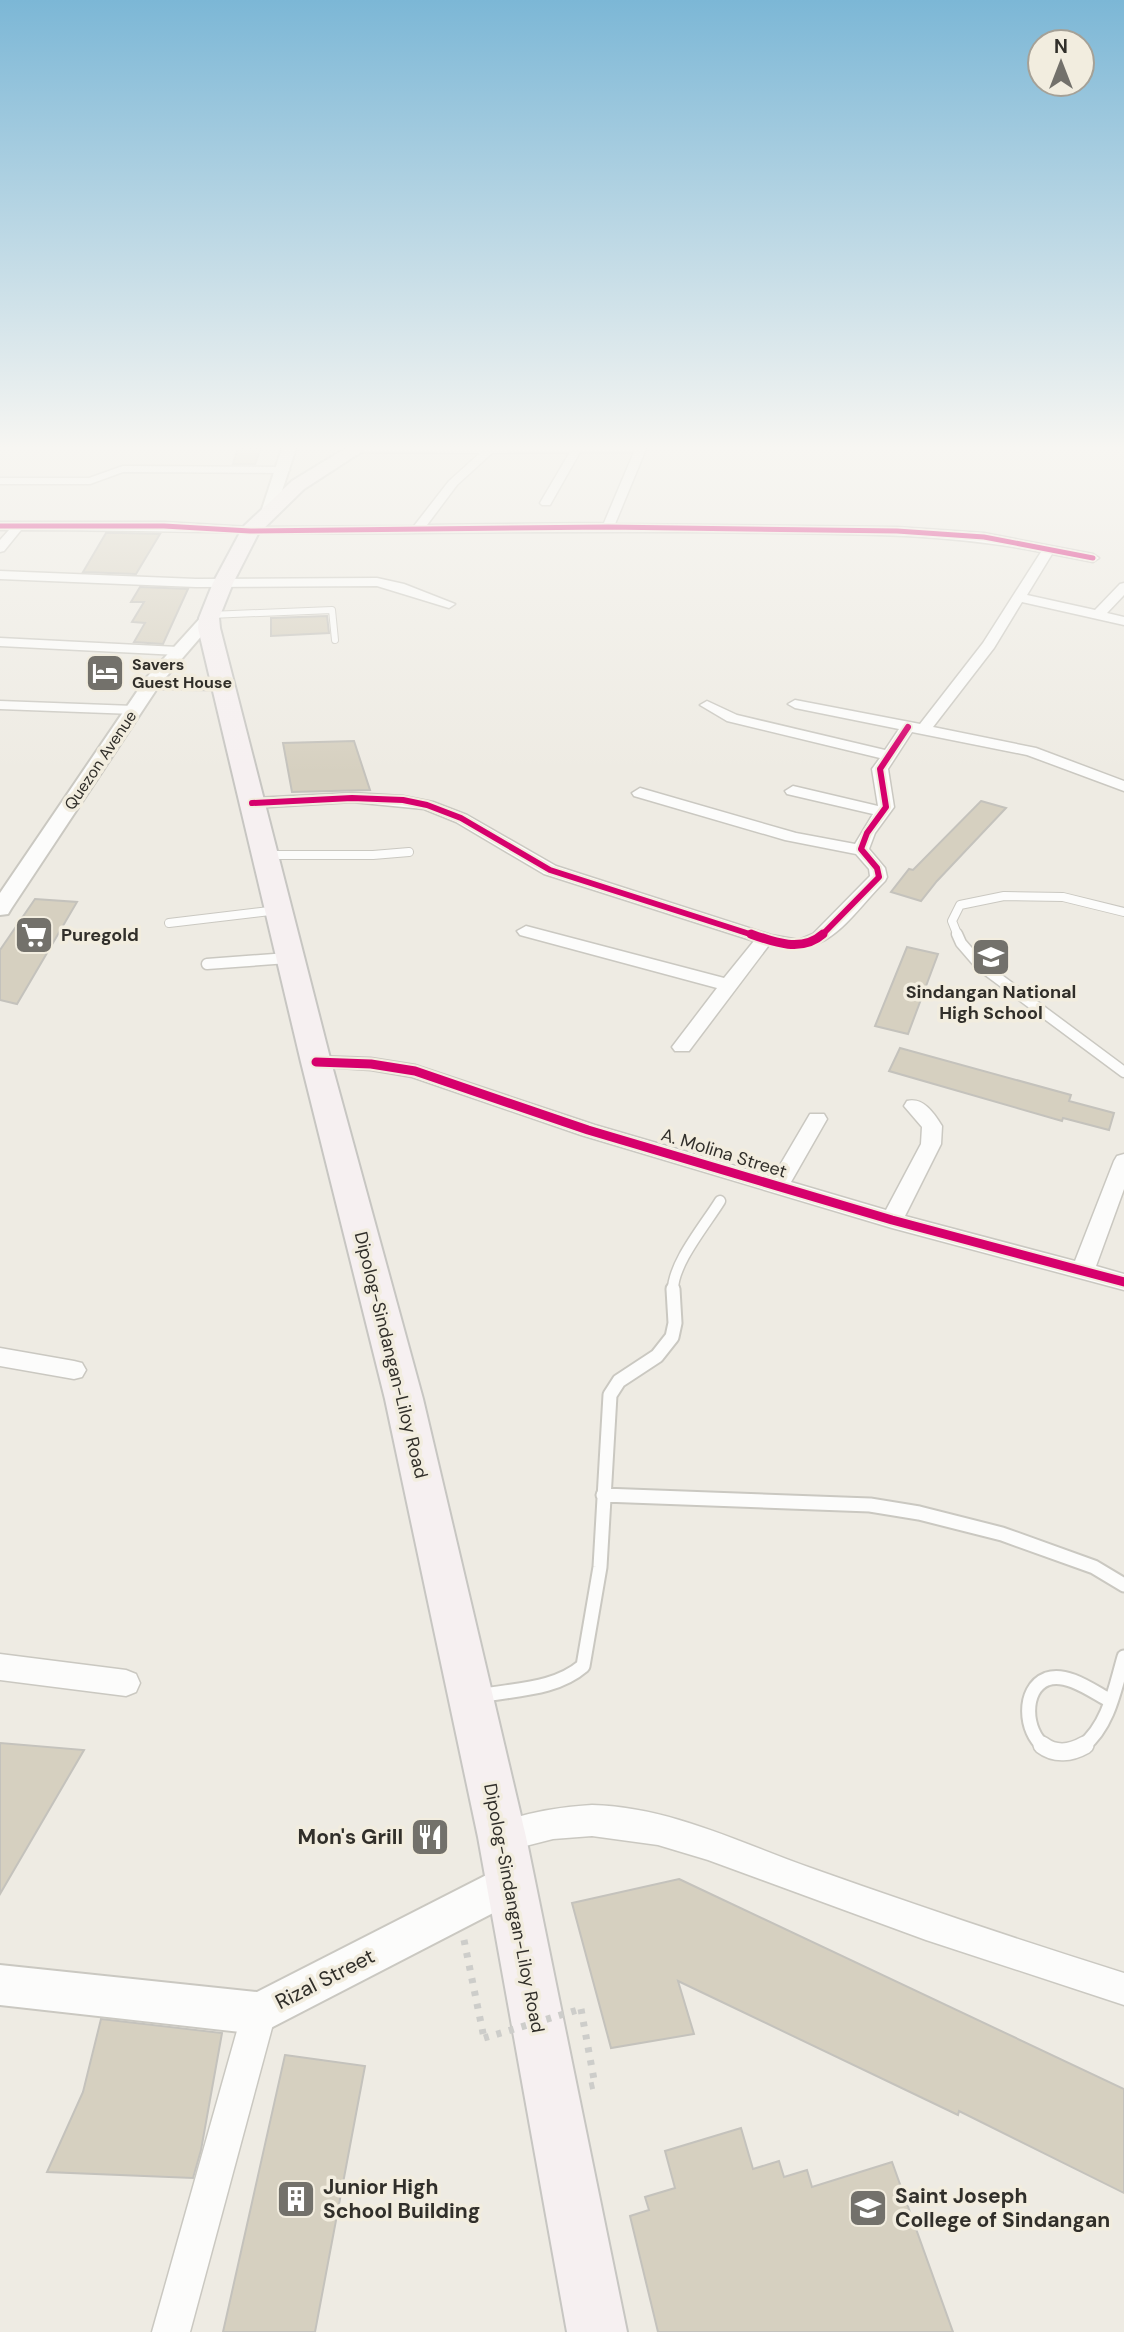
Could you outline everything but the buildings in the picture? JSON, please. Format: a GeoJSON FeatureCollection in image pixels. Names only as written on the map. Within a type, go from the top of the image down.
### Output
{"type":"FeatureCollection","features":[{"type":"Feature","properties":{"kind":"highway"},"geometry":{"type":"LineString","coordinates":[[214,605],[242,554]]}},
{"type":"Feature","properties":{"kind":"highway","name":"Dipolog-Sindangan-Liloy Road"},"geometry":{"type":"LineString","coordinates":[[214,605],[209,628],[316,1062],[404,1399],[502,1837],[597,2332]]}},
{"type":"Feature","properties":{"kind":"street"},"geometry":{"type":"LineString","coordinates":[[861,849],[867,832],[884,813],[887,802],[880,769],[989,645],[1046,554]]}},
{"type":"Feature","properties":{"kind":"street"},"geometry":{"type":"LineString","coordinates":[[1073,554],[1093,558]]}},
{"type":"Feature","properties":{"kind":"street"},"geometry":{"type":"LineString","coordinates":[[0,575],[214,605],[377,582],[449,604]]}},
{"type":"Feature","properties":{"kind":"street"},"geometry":{"type":"LineString","coordinates":[[1098,615],[1119,589],[1124,587]]}},
{"type":"Feature","properties":{"kind":"street"},"geometry":{"type":"LineString","coordinates":[[1018,597],[1124,621]]}},
{"type":"Feature","properties":{"kind":"street","name":"Quezon Avenue"},"geometry":{"type":"LineString","coordinates":[[0,909],[149,686],[214,605]]}},
{"type":"Feature","properties":{"kind":"street"},"geometry":{"type":"LineString","coordinates":[[0,642],[178,651]]}},
{"type":"Feature","properties":{"kind":"street"},"geometry":{"type":"LineString","coordinates":[[149,686],[223,686]]}},
{"type":"Feature","properties":{"kind":"street"},"geometry":{"type":"LineString","coordinates":[[795,704],[1031,751],[1124,786]]}},
{"type":"Feature","properties":{"kind":"street"},"geometry":{"type":"LineString","coordinates":[[0,705],[134,710]]}},
{"type":"Feature","properties":{"kind":"street"},"geometry":{"type":"LineString","coordinates":[[707,705],[732,718],[890,756]]}},
{"type":"Feature","properties":{"kind":"street"},"geometry":{"type":"LineString","coordinates":[[793,791],[884,813]]}},
{"type":"Feature","properties":{"kind":"street"},"geometry":{"type":"LineString","coordinates":[[252,803],[367,800],[429,805],[466,820],[530,861],[550,870],[765,939],[801,946],[819,938],[879,877],[877,868],[861,849],[837,848],[780,834],[640,793]]}},
{"type":"Feature","properties":{"kind":"street"},"geometry":{"type":"LineString","coordinates":[[526,931],[728,985]]}},
{"type":"Feature","properties":{"kind":"street"},"geometry":{"type":"LineString","coordinates":[[682,1047],[765,939]]}},
{"type":"Feature","properties":{"kind":"street","name":"A. Molina Street"},"geometry":{"type":"LineString","coordinates":[[316,1062],[372,1063],[415,1071],[588,1130],[892,1220],[1124,1282]]}},
{"type":"Feature","properties":{"kind":"street"},"geometry":{"type":"LineString","coordinates":[[892,1220],[931,1144],[933,1135],[932,1126],[914,1106]]}},
{"type":"Feature","properties":{"kind":"street"},"geometry":{"type":"LineString","coordinates":[[778,1186],[817,1119]]}},
{"type":"Feature","properties":{"kind":"street"},"geometry":{"type":"LineString","coordinates":[[1083,1270],[1124,1161]]}},
{"type":"Feature","properties":{"kind":"street"},"geometry":{"type":"LineString","coordinates":[[0,1357],[74,1370]]}},
{"type":"Feature","properties":{"kind":"street"},"geometry":{"type":"LineString","coordinates":[[0,1667],[126,1683]]}},
{"type":"Feature","properties":{"kind":"street"},"geometry":{"type":"LineString","coordinates":[[502,1837],[536,1827],[582,1821],[634,1824],[668,1832],[831,1891],[1124,1989]]}},
{"type":"Feature","properties":{"kind":"street","name":"Rizal Street"},"geometry":{"type":"LineString","coordinates":[[0,1985],[259,2013],[510,1883]]}},
{"type":"Feature","properties":{"kind":"street"},"geometry":{"type":"LineString","coordinates":[[171,2332],[259,2013]]}},
{"type":"Feature","properties":{"kind":"lane"},"geometry":{"type":"LineString","coordinates":[[214,605],[332,610],[335,640]]}},
{"type":"Feature","properties":{"kind":"lane"},"geometry":{"type":"LineString","coordinates":[[265,855],[312,853],[364,857],[408,852]]}},
{"type":"Feature","properties":{"kind":"lane"},"geometry":{"type":"LineString","coordinates":[[1124,912],[1063,897],[1004,896],[960,905],[952,921],[961,943],[981,965],[1124,1072]]}},
{"type":"Feature","properties":{"kind":"lane"},"geometry":{"type":"LineString","coordinates":[[169,923],[278,910]]}},
{"type":"Feature","properties":{"kind":"lane"},"geometry":{"type":"LineString","coordinates":[[208,964],[290,958]]}},
{"type":"Feature","properties":{"kind":"lane"},"geometry":{"type":"LineString","coordinates":[[471,1698],[559,1682],[574,1676],[583,1666],[600,1567],[610,1395],[619,1381],[657,1356],[672,1337],[675,1324],[673,1282],[720,1201]]}},
{"type":"Feature","properties":{"kind":"lane"},"geometry":{"type":"LineString","coordinates":[[603,1495],[829,1502],[894,1509],[1002,1534],[1094,1567],[1124,1585]]}},
{"type":"Feature","properties":{"kind":"lane"},"geometry":{"type":"LineString","coordinates":[[1110,1700],[1074,1681],[1058,1677],[1044,1679],[1035,1686],[1030,1700],[1028,1717],[1032,1734],[1039,1745],[1049,1751],[1073,1751],[1085,1745],[1102,1722],[1110,1700],[1124,1657]]}},
{"type":"Feature","properties":{"kind":"path"},"geometry":{"type":"LineString","coordinates":[[458,1910],[484,2038],[581,2009],[595,2085]]}},
{"type":"Feature","properties":{"kind":"cycle path"},"geometry":{"type":"LineString","coordinates":[[1071,554],[1093,558]]}},
{"type":"Feature","properties":{"kind":"cycle path"},"geometry":{"type":"LineString","coordinates":[[252,803],[325,798],[378,798],[427,805],[461,818],[550,870],[765,939],[799,945],[819,938],[879,877],[877,868],[861,849],[867,833],[886,807],[880,769],[908,727]]}},
{"type":"Feature","properties":{"kind":"cycle path"},"geometry":{"type":"LineString","coordinates":[[316,1062],[371,1064],[415,1071],[588,1130],[892,1220],[1124,1282]]}},
{"type":"Feature","properties":{"kind":"place","name":"Savers Guest House"},"geometry":{"type":"Point","coordinates":[105,673]}},
{"type":"Feature","properties":{"kind":"place","name":"Puregold"},"geometry":{"type":"Point","coordinates":[34,935]}},
{"type":"Feature","properties":{"kind":"place","name":"Sindangan National High School"},"geometry":{"type":"Point","coordinates":[991,957]}},
{"type":"Feature","properties":{"kind":"place","name":"Mon's Grill"},"geometry":{"type":"Point","coordinates":[430,1837]}},
{"type":"Feature","properties":{"kind":"place","name":"Junior High School Building"},"geometry":{"type":"Point","coordinates":[296,2199]}},
{"type":"Feature","properties":{"kind":"place","name":"Saint Joseph College of Sindangan"},"geometry":{"type":"Point","coordinates":[868,2208]}}]}
